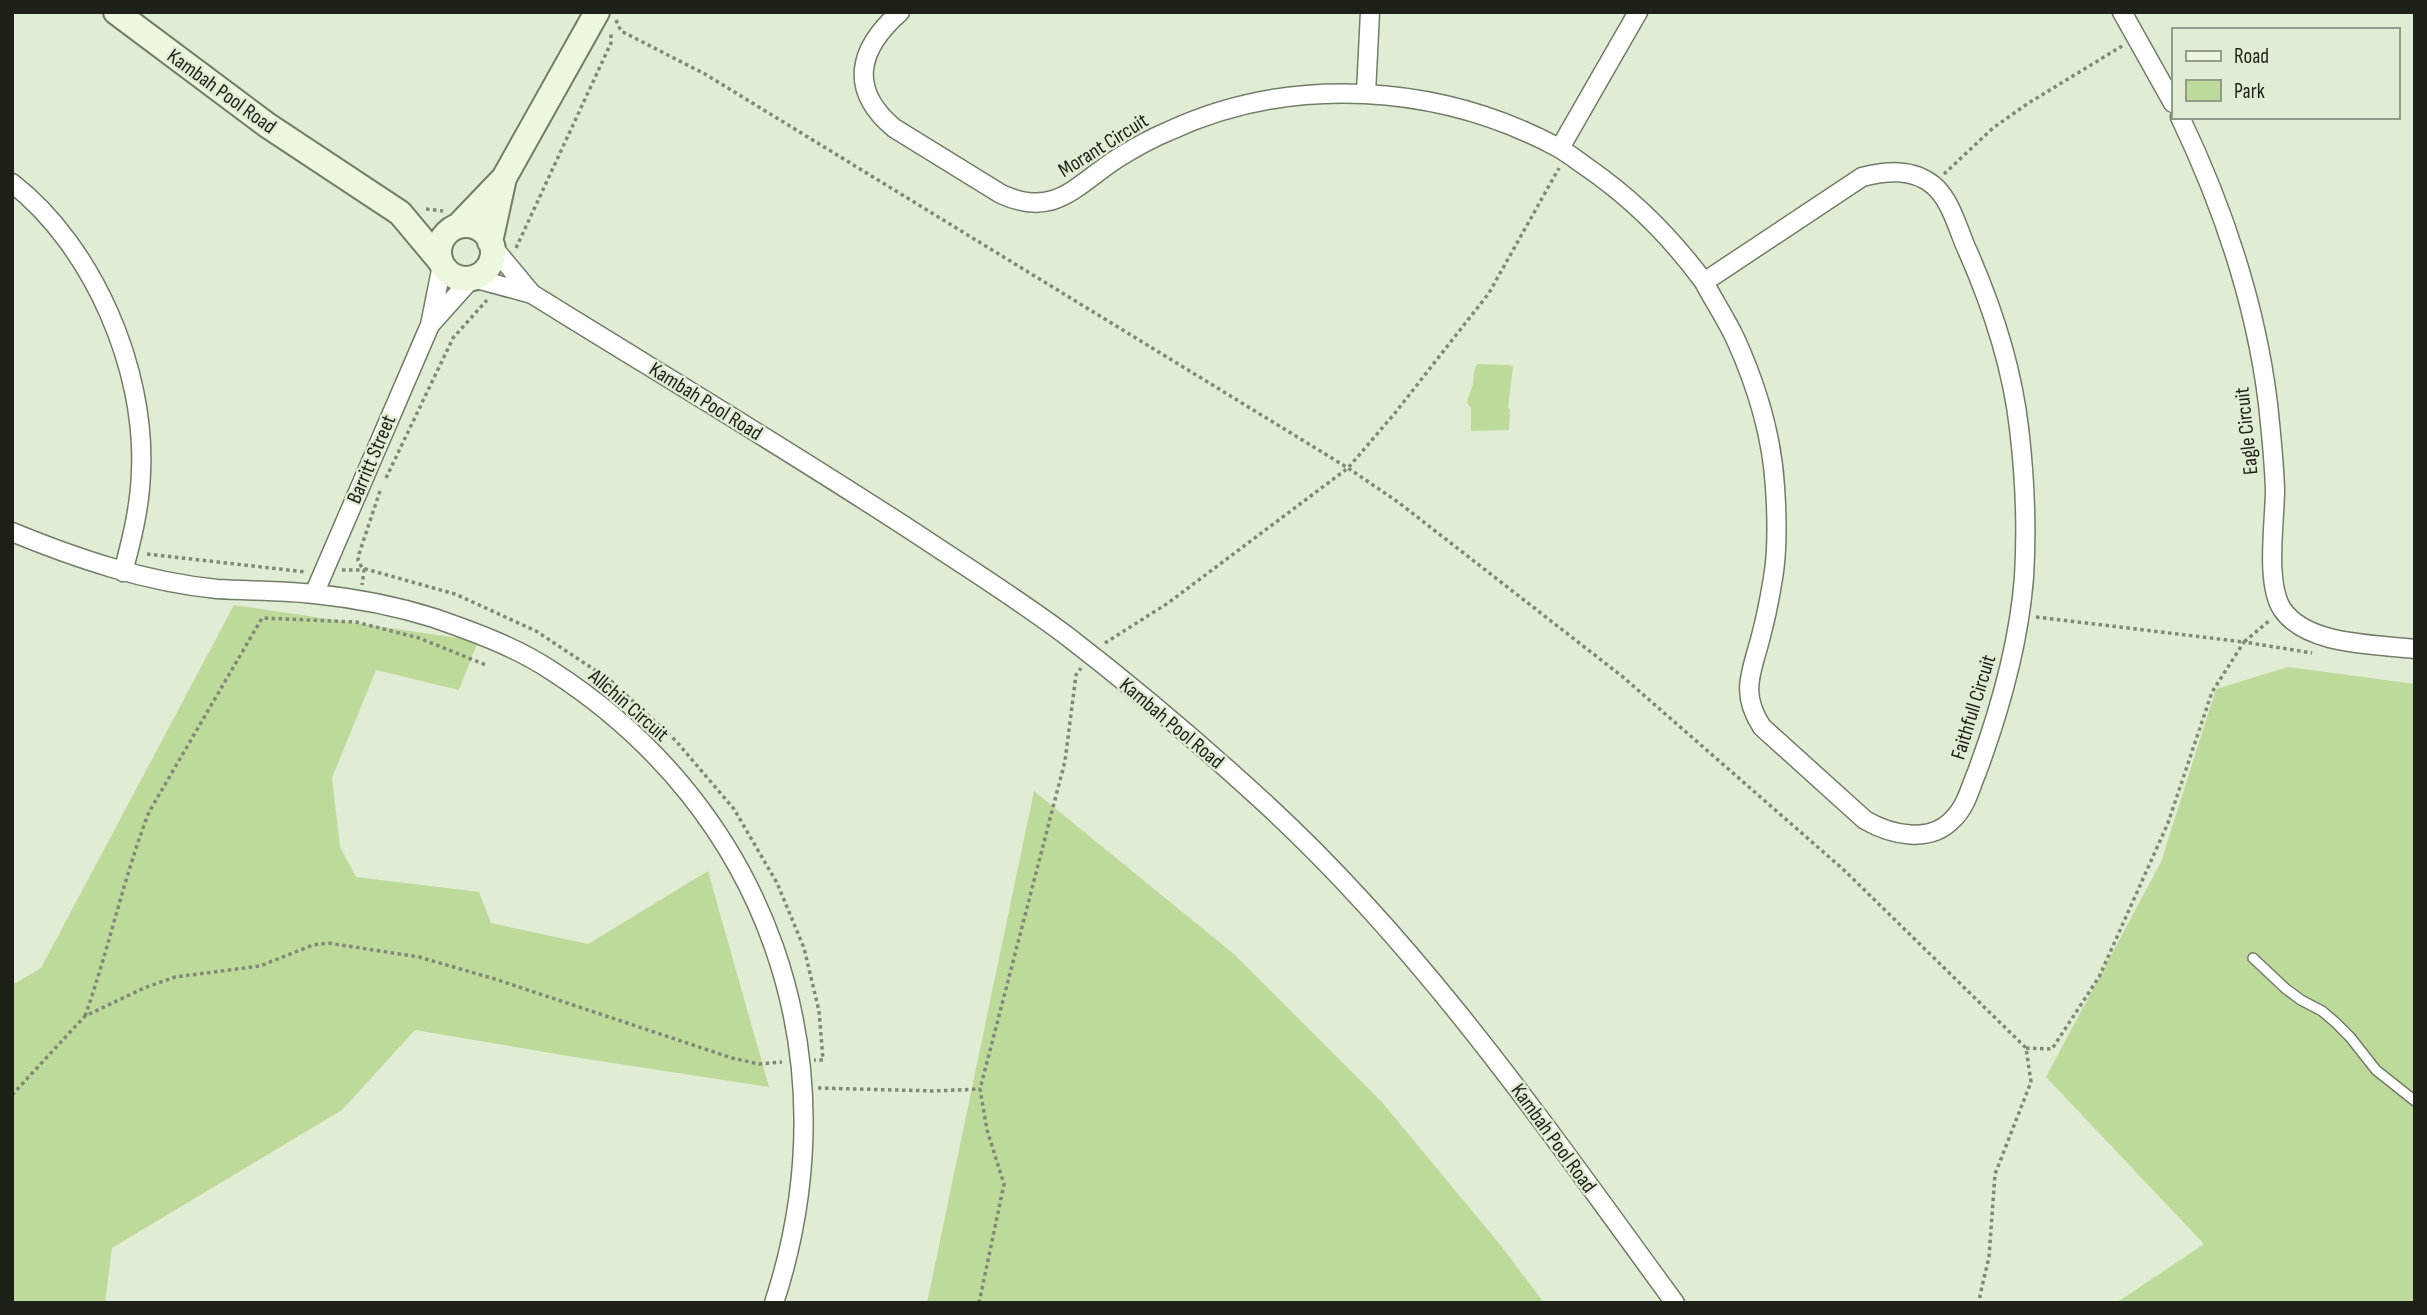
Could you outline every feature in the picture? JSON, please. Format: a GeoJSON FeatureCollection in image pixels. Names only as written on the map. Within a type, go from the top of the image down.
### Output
{"type":"FeatureCollection","features":[{"type":"Feature","properties":{"kind":"street","name":"Kambah Pool Road"},"geometry":{"type":"LineString","coordinates":[[116,12],[267,125],[400,213],[441,263]]}},
{"type":"Feature","properties":{"kind":"street","name":"Morant Circuit"},"geometry":{"type":"LineString","coordinates":[[900,12],[870,46],[864,67],[864,79],[870,100],[884,120],[894,128],[1017,202],[1035,204],[1061,198],[1119,157],[1168,131],[1221,111],[1278,99],[1336,93],[1366,93],[1442,105],[1479,115],[1560,148]]}},
{"type":"Feature","properties":{"kind":"street"},"geometry":{"type":"LineString","coordinates":[[1366,93],[1370,12]]}},
{"type":"Feature","properties":{"kind":"street"},"geometry":{"type":"LineString","coordinates":[[1560,148],[1638,12]]}},
{"type":"Feature","properties":{"kind":"street"},"geometry":{"type":"LineString","coordinates":[[2122,12],[2172,101]]}},
{"type":"Feature","properties":{"kind":"street"},"geometry":{"type":"LineString","coordinates":[[504,178],[489,266],[480,275],[472,278],[453,275],[441,263],[439,255],[444,235],[456,227],[504,178],[605,14]]}},
{"type":"Feature","properties":{"kind":"street","name":"Eagle Circuit"},"geometry":{"type":"LineString","coordinates":[[2181,119],[2200,159],[2231,240],[2243,280],[2261,363],[2268,404],[2275,488],[2273,581],[2274,591],[2283,610]]}},
{"type":"Feature","properties":{"kind":"street","name":"Faithfull Circuit"},"geometry":{"type":"LineString","coordinates":[[1560,148],[1622,192],[1641,209],[1659,226],[1704,282],[1735,338],[1758,396],[1774,476],[1776,547],[1761,637],[1749,676],[1749,697],[1756,717],[1762,727],[1865,820],[1881,830],[1910,836],[1930,833],[1947,825],[1964,806],[1994,726],[2013,652],[2024,577],[2026,502],[2019,426],[2003,350],[1979,276],[1944,197],[1932,185]]}},
{"type":"Feature","properties":{"kind":"street"},"geometry":{"type":"LineString","coordinates":[[1704,282],[1862,177],[1889,171],[1917,176],[1932,185]]}},
{"type":"Feature","properties":{"kind":"street"},"geometry":{"type":"LineString","coordinates":[[12,183],[28,195],[72,245],[111,315],[128,365],[139,419],[142,471],[135,528],[123,572]]}},
{"type":"Feature","properties":{"kind":"street","name":"Kambah Pool Road"},"geometry":{"type":"LineString","coordinates":[[400,213],[456,227]]}},
{"type":"Feature","properties":{"kind":"street"},"geometry":{"type":"LineString","coordinates":[[456,227],[475,227],[483,231],[491,244]]}},
{"type":"Feature","properties":{"kind":"street","name":"Kambah Pool Road"},"geometry":{"type":"LineString","coordinates":[[491,244],[532,294]]}},
{"type":"Feature","properties":{"kind":"street","name":"Barritt Street"},"geometry":{"type":"LineString","coordinates":[[314,594],[430,326],[441,263]]}},
{"type":"Feature","properties":{"kind":"street","name":"Kambah Pool Road"},"geometry":{"type":"LineString","coordinates":[[472,278],[532,294],[854,492],[1024,605],[1172,720],[1261,800],[1372,911],[1489,1050],[1675,1303]]}},
{"type":"Feature","properties":{"kind":"street","name":"Barritt Street"},"geometry":{"type":"LineString","coordinates":[[430,326],[472,278]]}},
{"type":"Feature","properties":{"kind":"street","name":"Allchin Circuit"},"geometry":{"type":"LineString","coordinates":[[12,532],[60,552],[123,572],[215,589],[314,594],[360,601],[432,618],[499,643],[551,670],[636,736],[683,786],[726,846],[747,884],[774,944],[792,1008],[803,1088],[803,1169],[788,1261],[774,1303]]}},
{"type":"Feature","properties":{"kind":"street"},"geometry":{"type":"LineString","coordinates":[[2283,610],[2298,625],[2330,639],[2415,649]]}},
{"type":"Feature","properties":{"kind":"lane"},"geometry":{"type":"LineString","coordinates":[[2253,958],[2293,995],[2322,1011],[2335,1022],[2376,1070],[2415,1101]]}},
{"type":"Feature","properties":{"kind":"path"},"geometry":{"type":"LineString","coordinates":[[517,246],[611,43],[605,14]]}},
{"type":"Feature","properties":{"kind":"path"},"geometry":{"type":"LineString","coordinates":[[605,14],[621,31],[705,74],[1348,468],[1398,502],[1623,677],[1844,870],[2026,1048],[2031,1082],[1996,1174],[1989,1257],[1980,1303]]}},
{"type":"Feature","properties":{"kind":"path"},"geometry":{"type":"LineString","coordinates":[[1932,185],[1993,128],[2027,104],[2137,37]]}},
{"type":"Feature","properties":{"kind":"path"},"geometry":{"type":"LineString","coordinates":[[979,1303],[1004,1184],[987,1129],[980,1089],[1065,761],[1076,675],[1089,654],[1168,603],[1348,468],[1395,414],[1489,293],[1559,169],[1560,148]]}},
{"type":"Feature","properties":{"kind":"path"},"geometry":{"type":"LineString","coordinates":[[129,551],[307,572],[364,570],[356,622]]}},
{"type":"Feature","properties":{"kind":"path"},"geometry":{"type":"LineString","coordinates":[[2026,1048],[2052,1048],[2099,977],[2168,823],[2212,692],[2244,642],[2283,610]]}},
{"type":"Feature","properties":{"kind":"path"},"geometry":{"type":"LineString","coordinates":[[2020,615],[2323,654]]}},
{"type":"Feature","properties":{"kind":"path"},"geometry":{"type":"LineString","coordinates":[[85,1016],[104,963],[136,844],[149,812],[262,618],[356,622],[419,638],[486,665]]}},
{"type":"Feature","properties":{"kind":"path"},"geometry":{"type":"LineString","coordinates":[[12,1095],[85,1016],[144,988],[175,977],[260,966],[313,945],[328,943],[419,957],[495,979],[732,1058],[760,1064],[800,1060]]}},
{"type":"Feature","properties":{"kind":"path"},"geometry":{"type":"LineString","coordinates":[[803,1088],[934,1091],[980,1089]]}},
{"type":"Feature","properties":{"kind":"green space"},"geometry":{"type":"Polygon","coordinates":[[[1477,364],[1513,367],[1508,407],[1509,430],[1471,431],[1471,408],[1467,403],[1477,364]]]}},
{"type":"Feature","properties":{"kind":"green space"},"geometry":{"type":"Polygon","coordinates":[[[234,605],[478,641],[459,690],[376,670],[332,778],[340,847],[356,877],[479,892],[491,923],[588,944],[708,871],[769,1087],[415,1030],[342,1110],[112,1248],[105,1303],[12,1303],[12,985],[41,968],[234,605]]]}},
{"type":"Feature","properties":{"kind":"green space"},"geometry":{"type":"Polygon","coordinates":[[[2288,667],[2415,684],[2415,1303],[2116,1303],[2204,1244],[2046,1077],[2161,862],[2216,689],[2288,667]]]}},
{"type":"Feature","properties":{"kind":"green space"},"geometry":{"type":"Polygon","coordinates":[[[1034,791],[1235,955],[1381,1101],[1502,1247],[1544,1303],[927,1303],[1034,791]]]}}]}
